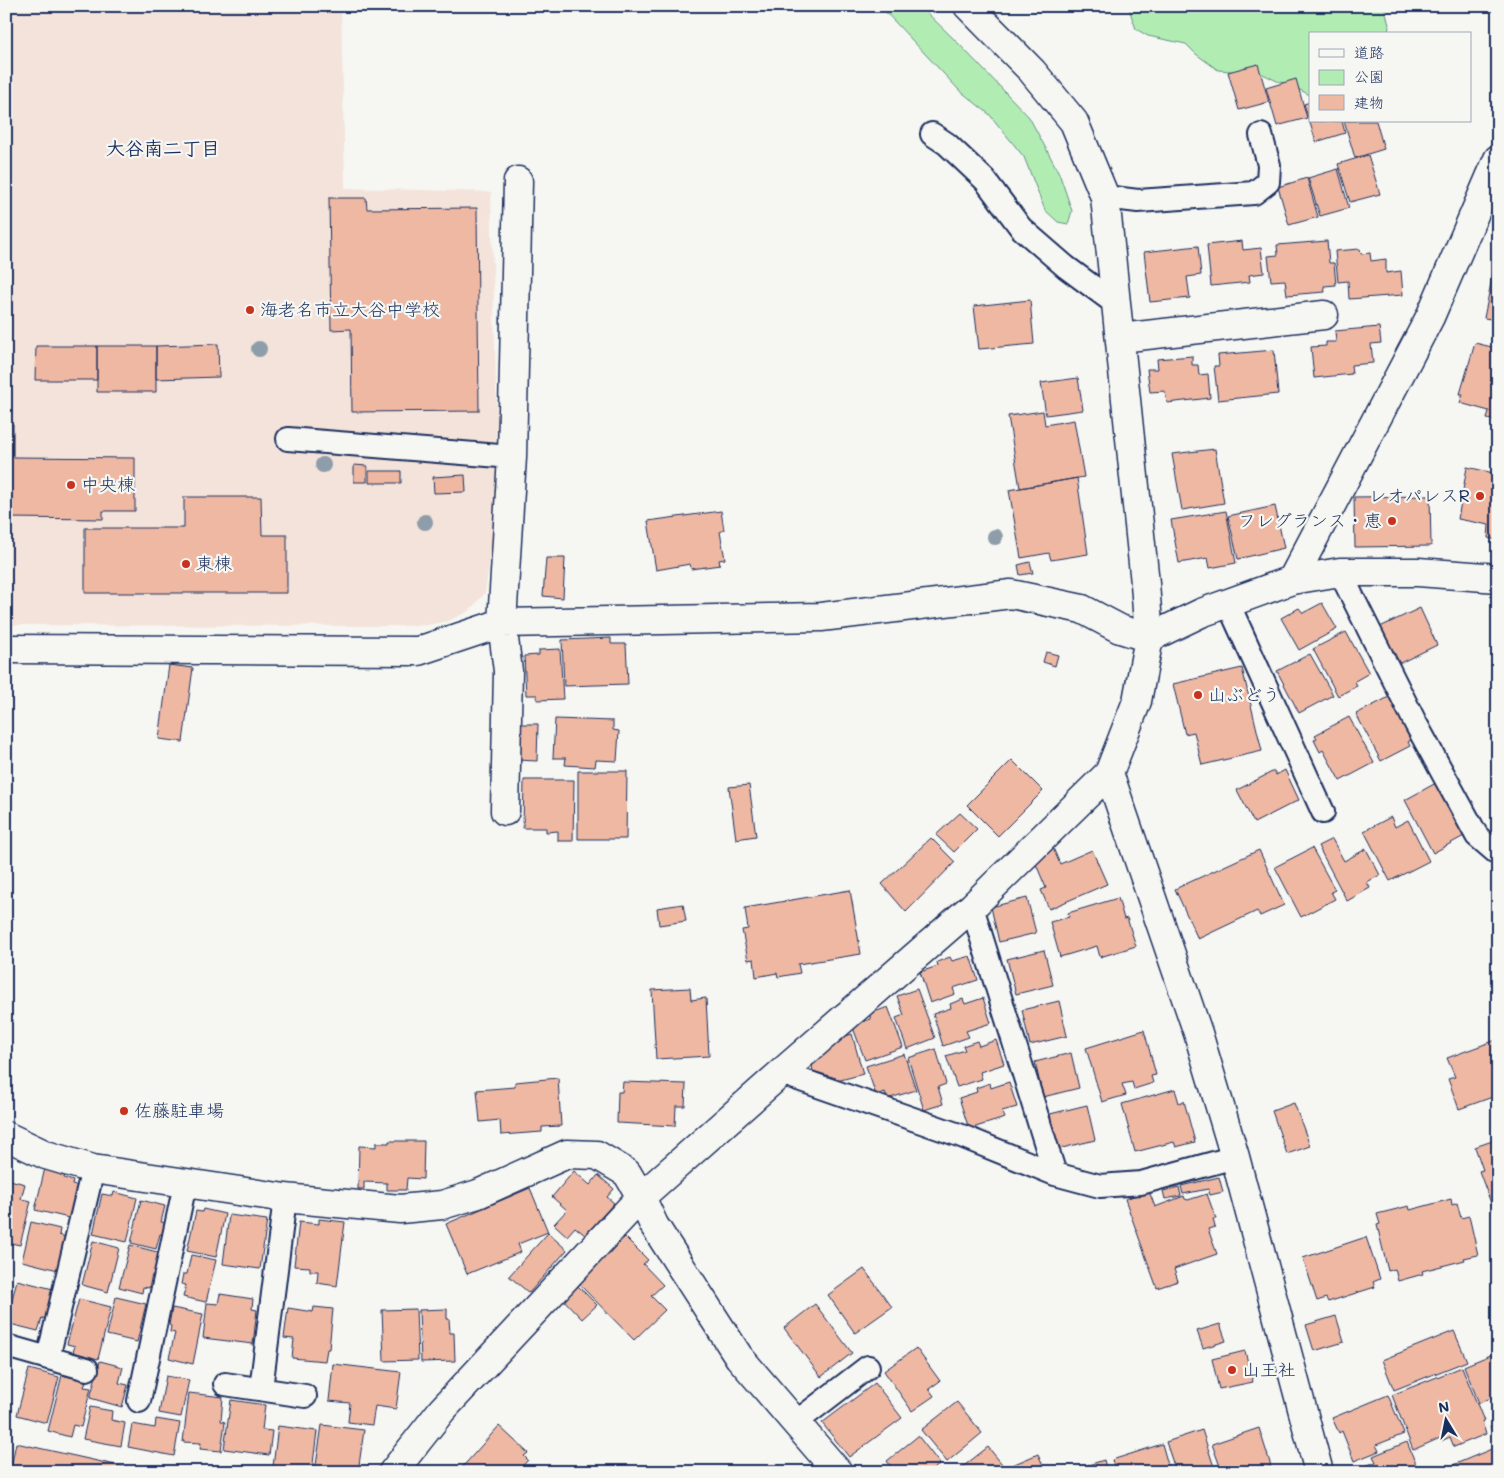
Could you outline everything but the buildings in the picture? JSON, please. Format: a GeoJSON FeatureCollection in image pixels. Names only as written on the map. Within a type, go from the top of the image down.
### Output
{"type":"FeatureCollection","features":[{"type":"Feature","properties":{"kind":"street"},"geometry":{"type":"LineString","coordinates":[[393,1472],[442,1410],[641,1197],[972,907],[1109,773],[1138,701],[1149,638],[1105,197],[1074,122],[1032,71],[968,6]]}},
{"type":"Feature","properties":{"kind":"street"},"geometry":{"type":"LineString","coordinates":[[1292,580],[1430,317],[1498,158]]}},
{"type":"Feature","properties":{"kind":"street"},"geometry":{"type":"LineString","coordinates":[[505,811],[508,671],[502,623],[512,457],[518,181]]}},
{"type":"Feature","properties":{"kind":"street"},"geometry":{"type":"LineString","coordinates":[[1120,338],[1324,316]]}},
{"type":"Feature","properties":{"kind":"street"},"geometry":{"type":"LineString","coordinates":[[6,649],[418,650],[502,623],[821,617],[1011,594],[1082,609],[1120,629],[1149,638],[1200,613],[1292,580],[1340,572],[1418,572],[1498,578]]}},
{"type":"Feature","properties":{"kind":"street"},"geometry":{"type":"LineString","coordinates":[[1109,773],[1198,1033],[1235,1158],[1319,1472]]}},
{"type":"Feature","properties":{"kind":"street"},"geometry":{"type":"LineString","coordinates":[[6,1136],[46,1155],[93,1169],[285,1198],[400,1209],[442,1205],[478,1194],[568,1154],[597,1155],[626,1173],[641,1197],[654,1225],[739,1357],[838,1472]]}},
{"type":"Feature","properties":{"kind":"lane"},"geometry":{"type":"LineString","coordinates":[[932,134],[946,144],[985,180],[1021,228],[1066,267],[1116,304]]}},
{"type":"Feature","properties":{"kind":"lane"},"geometry":{"type":"LineString","coordinates":[[1105,197],[1138,201],[1254,193],[1268,182],[1269,165],[1261,135]]}},
{"type":"Feature","properties":{"kind":"lane"},"geometry":{"type":"LineString","coordinates":[[288,439],[512,457]]}},
{"type":"Feature","properties":{"kind":"lane"},"geometry":{"type":"LineString","coordinates":[[1340,572],[1416,724],[1476,836],[1498,854]]}},
{"type":"Feature","properties":{"kind":"lane"},"geometry":{"type":"LineString","coordinates":[[1228,603],[1323,812]]}},
{"type":"Feature","properties":{"kind":"lane"},"geometry":{"type":"LineString","coordinates":[[972,907],[1055,1174]]}},
{"type":"Feature","properties":{"kind":"lane"},"geometry":{"type":"LineString","coordinates":[[781,1073],[960,1135],[1055,1174],[1100,1186],[1141,1183],[1235,1158]]}},
{"type":"Feature","properties":{"kind":"lane"},"geometry":{"type":"LineString","coordinates":[[48,1358],[93,1169]]}},
{"type":"Feature","properties":{"kind":"lane"},"geometry":{"type":"LineString","coordinates":[[139,1401],[185,1184]]}},
{"type":"Feature","properties":{"kind":"lane"},"geometry":{"type":"LineString","coordinates":[[261,1389],[285,1198]]}},
{"type":"Feature","properties":{"kind":"lane"},"geometry":{"type":"LineString","coordinates":[[6,1346],[87,1369]]}},
{"type":"Feature","properties":{"kind":"lane"},"geometry":{"type":"LineString","coordinates":[[795,1423],[868,1367]]}},
{"type":"Feature","properties":{"kind":"lane"},"geometry":{"type":"LineString","coordinates":[[225,1384],[305,1396]]}},
{"type":"Feature","properties":{"kind":"shaded area","name":"海老名市立大谷中学校"},"geometry":{"type":"Polygon","coordinates":[[[6,6],[341,6],[345,188],[491,192],[497,427],[495,512],[485,593],[469,611],[448,621],[427,625],[399,626],[6,625],[6,6]]]}},
{"type":"Feature","properties":{"kind":"green space"},"geometry":{"type":"Polygon","coordinates":[[[880,6],[920,6],[1029,117],[1059,173],[1072,211],[1068,224],[1058,222],[1045,210],[1024,157],[989,114],[959,90],[880,6]]]}},
{"type":"Feature","properties":{"kind":"green space"},"geometry":{"type":"Polygon","coordinates":[[[1128,6],[1384,6],[1389,25],[1388,32],[1309,32],[1309,94],[1263,74],[1245,76],[1231,71],[1218,70],[1186,44],[1148,36],[1136,29],[1128,6]]]}},
{"type":"Feature","properties":{"kind":"place","name":"海老名市立大谷中学校"},"geometry":{"type":"Point","coordinates":[250,310]}},
{"type":"Feature","properties":{"kind":"place","name":"中央棟"},"geometry":{"type":"Point","coordinates":[71,485]}},
{"type":"Feature","properties":{"kind":"place","name":"レオパレスR"},"geometry":{"type":"Point","coordinates":[1480,496]}},
{"type":"Feature","properties":{"kind":"place","name":"フレグランス・恵"},"geometry":{"type":"Point","coordinates":[1392,521]}},
{"type":"Feature","properties":{"kind":"place","name":"東棟"},"geometry":{"type":"Point","coordinates":[186,564]}},
{"type":"Feature","properties":{"kind":"place","name":"山ぶどう"},"geometry":{"type":"Point","coordinates":[1198,695]}},
{"type":"Feature","properties":{"kind":"place","name":"佐藤駐車場"},"geometry":{"type":"Point","coordinates":[124,1111]}},
{"type":"Feature","properties":{"kind":"place","name":"山王社"},"geometry":{"type":"Point","coordinates":[1232,1370]}},
{"type":"Feature","properties":{"kind":"district","name":"大谷南二丁目"},"geometry":{"type":"Point","coordinates":[163,148]}}]}
